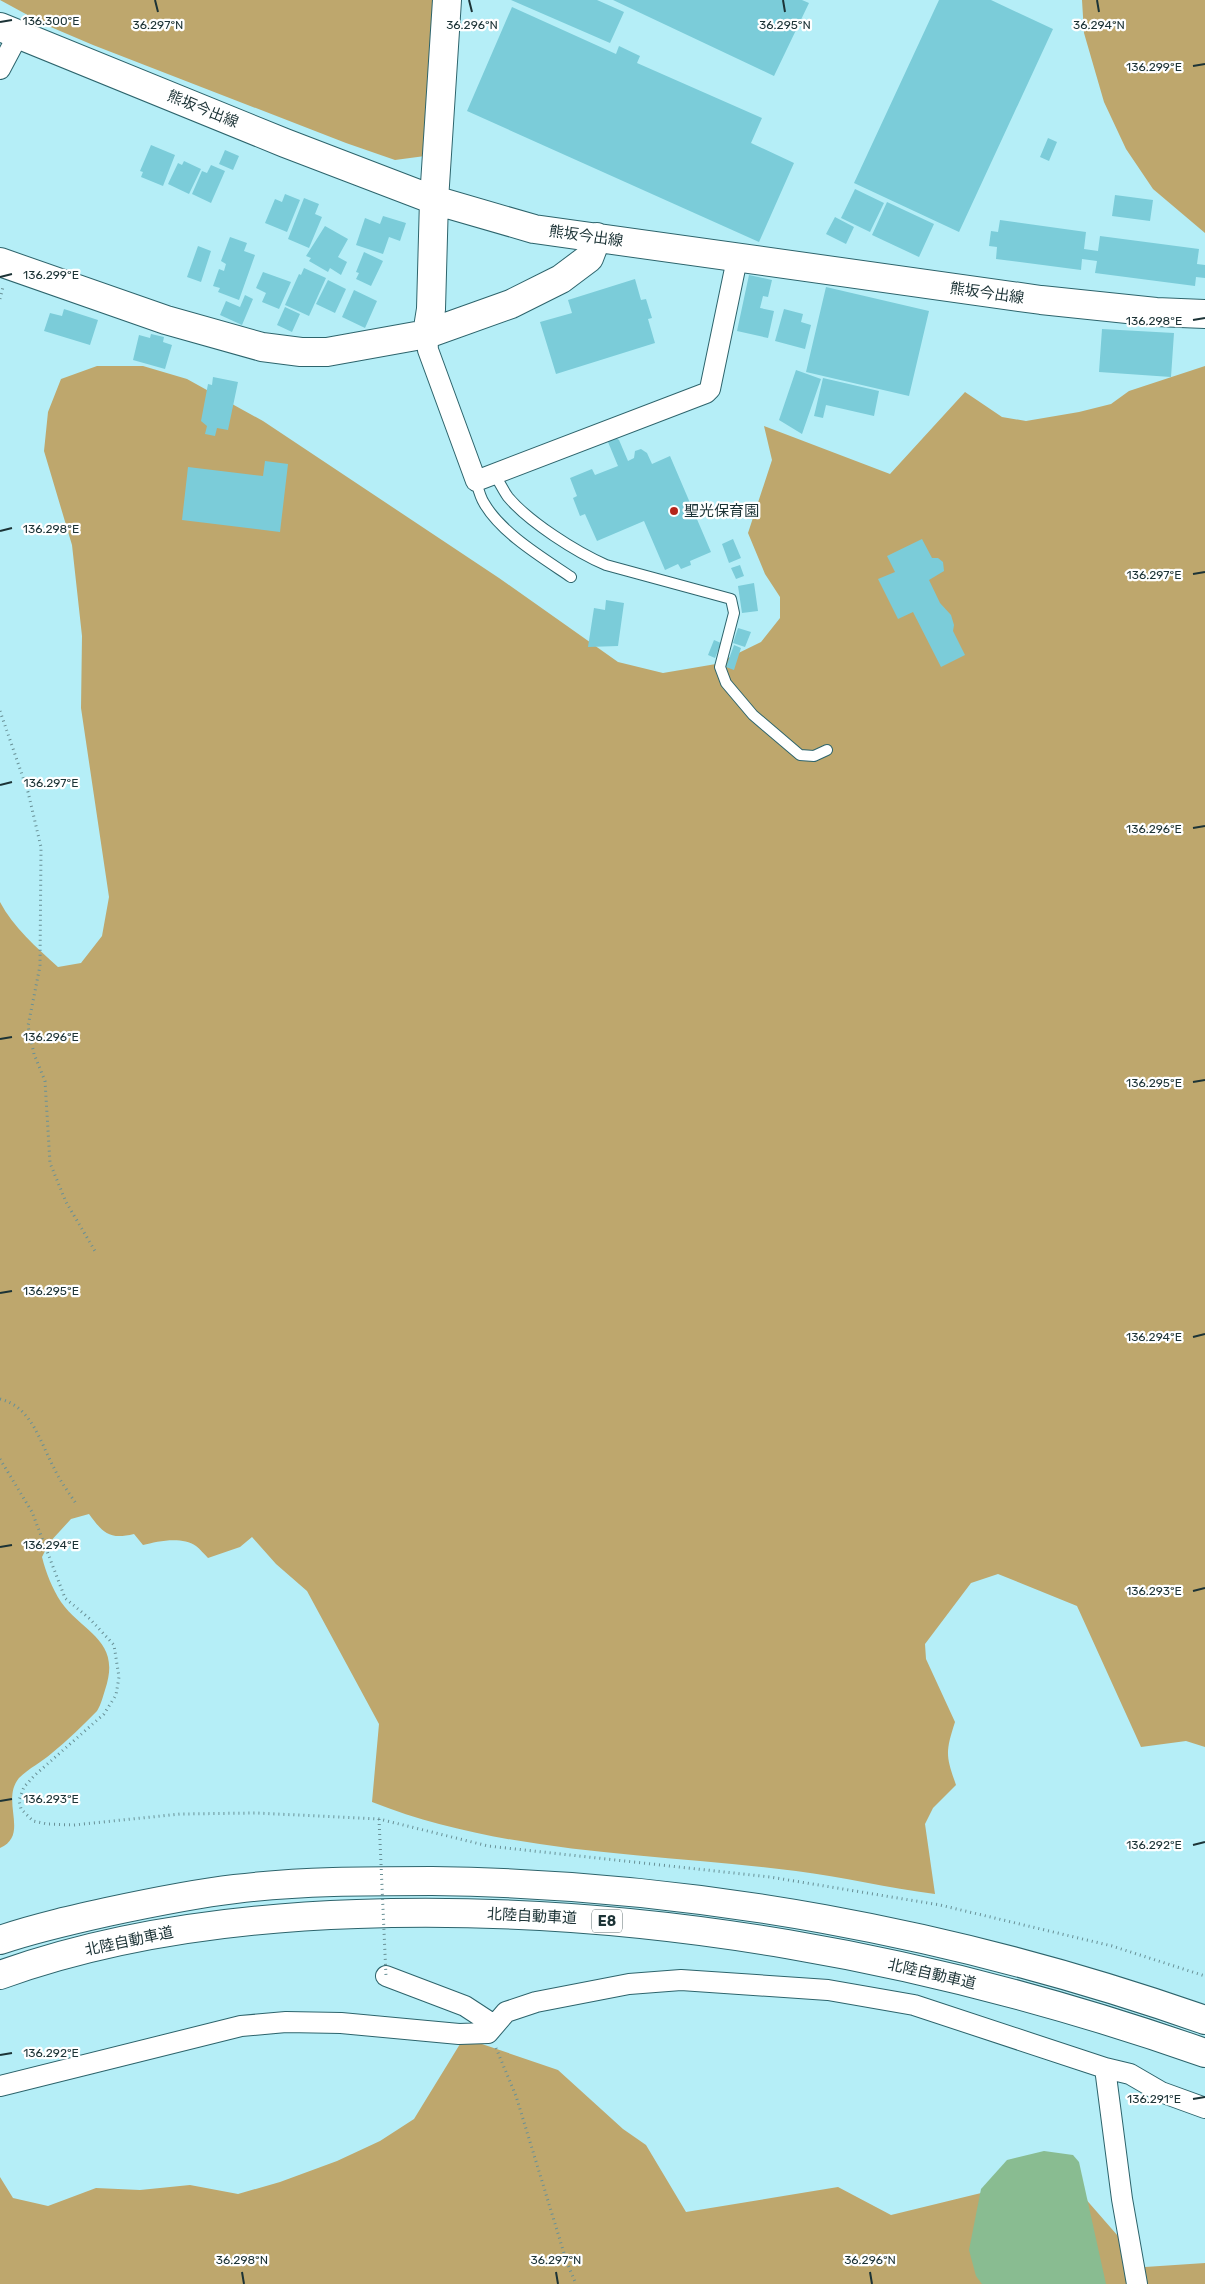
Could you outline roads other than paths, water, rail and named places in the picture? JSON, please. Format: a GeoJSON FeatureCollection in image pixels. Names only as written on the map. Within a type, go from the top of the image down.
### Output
{"type":"FeatureCollection","features":[{"type":"Feature","properties":{"kind":"main road"},"geometry":{"type":"LineString","coordinates":[[427,334],[430,309],[434,200],[447,0]]}},
{"type":"Feature","properties":{"kind":"main road","name":"熊坂今出線"},"geometry":{"type":"LineString","coordinates":[[9,31],[285,143],[434,200],[534,229],[597,236],[736,259],[1041,300],[1156,312],[1205,314]]}},
{"type":"Feature","properties":{"kind":"main road"},"geometry":{"type":"LineString","coordinates":[[0,262],[166,320],[262,347],[301,352],[326,352],[427,334],[511,304],[561,279],[589,258],[597,236]]}},
{"type":"Feature","properties":{"kind":"main road","name":"北陸自動車道"},"geometry":{"type":"LineString","coordinates":[[0,1940],[82,1917],[160,1900],[236,1888],[392,1881],[550,1885],[642,1893],[729,1904],[900,1934],[1078,1979],[1205,2020]]}},
{"type":"Feature","properties":{"kind":"main road","name":"北陸自動車道"},"geometry":{"type":"LineString","coordinates":[[0,1975],[93,1948],[169,1932],[242,1922],[315,1916],[396,1913],[475,1913],[557,1917],[732,1936],[814,1949],[897,1966],[979,1984],[1068,2008],[1205,2053]]}},
{"type":"Feature","properties":{"kind":"street"},"geometry":{"type":"LineString","coordinates":[[0,69],[9,31]]}},
{"type":"Feature","properties":{"kind":"street"},"geometry":{"type":"LineString","coordinates":[[427,334],[428,350],[476,481],[706,393],[710,389],[736,259]]}},
{"type":"Feature","properties":{"kind":"street"},"geometry":{"type":"LineString","coordinates":[[386,1976],[465,2006],[491,2029]]}},
{"type":"Feature","properties":{"kind":"street"},"geometry":{"type":"LineString","coordinates":[[0,2086],[241,2026],[286,2022],[341,2023],[459,2034],[491,2029],[506,2012],[536,2002],[629,1984],[681,1980],[828,1990],[914,2005],[1105,2068],[1130,2074],[1161,2092],[1205,2108]]}},
{"type":"Feature","properties":{"kind":"street"},"geometry":{"type":"LineString","coordinates":[[1105,2068],[1122,2199],[1137,2284]]}},
{"type":"Feature","properties":{"kind":"lane"},"geometry":{"type":"LineString","coordinates":[[494,474],[508,496],[519,508],[564,543],[587,557],[606,565],[731,599],[734,613],[720,667],[726,683],[753,715],[800,755],[814,756],[826,750]]}},
{"type":"Feature","properties":{"kind":"lane"},"geometry":{"type":"LineString","coordinates":[[476,481],[484,503],[502,525],[536,553],[571,577]]}},
{"type":"Feature","properties":{"kind":"place","name":"聖光保育園"},"geometry":{"type":"Point","coordinates":[674,511]}}]}
